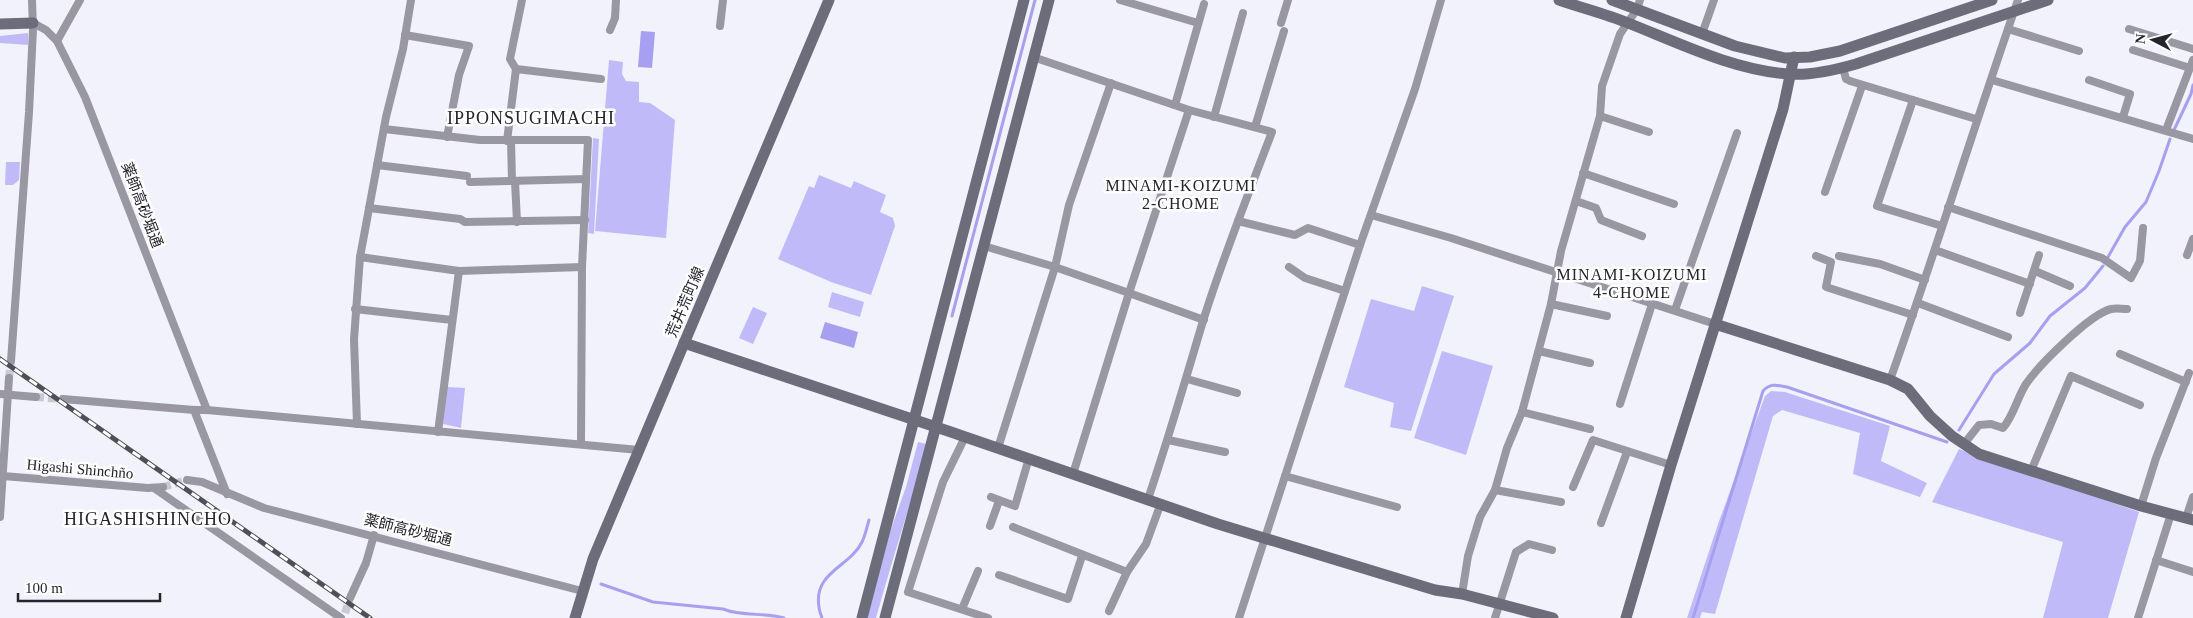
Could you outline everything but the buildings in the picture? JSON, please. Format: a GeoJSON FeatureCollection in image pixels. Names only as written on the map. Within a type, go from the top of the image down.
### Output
{"type":"FeatureCollection","features":[{"type":"Feature","properties":{"kind":"street"},"geometry":{"type":"LineString","coordinates":[[11,361],[21,230],[33,23],[32,0]]}},
{"type":"Feature","properties":{"kind":"street"},"geometry":{"type":"LineString","coordinates":[[57,41],[80,0]]}},
{"type":"Feature","properties":{"kind":"street"},"geometry":{"type":"LineString","coordinates":[[357,424],[356,309],[360,258],[411,0]]}},
{"type":"Feature","properties":{"kind":"street"},"geometry":{"type":"LineString","coordinates":[[517,222],[509,141],[516,69],[510,59],[522,0]]}},
{"type":"Feature","properties":{"kind":"street"},"geometry":{"type":"LineString","coordinates":[[610,30],[616,18],[616,0]]}},
{"type":"Feature","properties":{"kind":"street"},"geometry":{"type":"LineString","coordinates":[[720,26],[723,0]]}},
{"type":"Feature","properties":{"kind":"street","name":"荒井荒町線"},"geometry":{"type":"LineString","coordinates":[[575,618],[593,559],[830,0]]}},
{"type":"Feature","properties":{"kind":"street"},"geometry":{"type":"LineString","coordinates":[[862,618],[1024,0]]}},
{"type":"Feature","properties":{"kind":"street"},"geometry":{"type":"LineString","coordinates":[[885,618],[1049,0]]}},
{"type":"Feature","properties":{"kind":"street"},"geometry":{"type":"LineString","coordinates":[[1120,0],[1198,23]]}},
{"type":"Feature","properties":{"kind":"street"},"geometry":{"type":"LineString","coordinates":[[1255,127],[1283,27],[1288,0]]}},
{"type":"Feature","properties":{"kind":"street"},"geometry":{"type":"LineString","coordinates":[[1238,618],[1360,245],[1415,89],[1441,0]]}},
{"type":"Feature","properties":{"kind":"street"},"geometry":{"type":"LineString","coordinates":[[1559,0],[1626,22],[1745,66],[1761,71],[1790,74],[1843,68],[2048,0]]}},
{"type":"Feature","properties":{"kind":"street"},"geometry":{"type":"LineString","coordinates":[[1612,0],[1639,4],[1702,34],[1734,46],[1769,55],[1794,57],[1840,51],[1992,0]]}},
{"type":"Feature","properties":{"kind":"street"},"geometry":{"type":"LineString","coordinates":[[1702,34],[1714,0]]}},
{"type":"Feature","properties":{"kind":"street"},"geometry":{"type":"LineString","coordinates":[[1890,380],[1918,303],[1976,119],[1992,80],[2018,0]]}},
{"type":"Feature","properties":{"kind":"street"},"geometry":{"type":"LineString","coordinates":[[1175,105],[1204,4]]}},
{"type":"Feature","properties":{"kind":"street"},"geometry":{"type":"LineString","coordinates":[[1462,594],[1468,556],[1480,516],[1495,490],[1507,448],[1522,412],[1539,351],[1551,304],[1555,274],[1600,116],[1602,86],[1620,34],[1639,4]]}},
{"type":"Feature","properties":{"kind":"street"},"geometry":{"type":"LineString","coordinates":[[1214,117],[1243,13]]}},
{"type":"Feature","properties":{"kind":"street"},"geometry":{"type":"LineString","coordinates":[[0,24],[33,23]]}},
{"type":"Feature","properties":{"kind":"street","name":"薬師高砂堀通"},"geometry":{"type":"LineString","coordinates":[[33,23],[46,30],[57,41],[94,118],[207,410]]}},
{"type":"Feature","properties":{"kind":"street"},"geometry":{"type":"LineString","coordinates":[[2008,28],[2079,51]]}},
{"type":"Feature","properties":{"kind":"street"},"geometry":{"type":"LineString","coordinates":[[2128,29],[2193,49]]}},
{"type":"Feature","properties":{"kind":"street"},"geometry":{"type":"LineString","coordinates":[[405,35],[469,46],[459,75],[447,137]]}},
{"type":"Feature","properties":{"kind":"street"},"geometry":{"type":"LineString","coordinates":[[2133,50],[2190,68]]}},
{"type":"Feature","properties":{"kind":"street"},"geometry":{"type":"LineString","coordinates":[[1033,57],[1190,110],[1272,132],[1238,221],[1204,320],[1148,499]]}},
{"type":"Feature","properties":{"kind":"street"},"geometry":{"type":"LineString","coordinates":[[1626,618],[1671,465],[1783,109],[1794,57]]}},
{"type":"Feature","properties":{"kind":"street"},"geometry":{"type":"LineString","coordinates":[[2166,130],[2193,60]]}},
{"type":"Feature","properties":{"kind":"street"},"geometry":{"type":"LineString","coordinates":[[1843,68],[1846,79],[1862,86],[1976,119]]}},
{"type":"Feature","properties":{"kind":"street"},"geometry":{"type":"LineString","coordinates":[[516,69],[600,79]]}},
{"type":"Feature","properties":{"kind":"street"},"geometry":{"type":"LineString","coordinates":[[1992,80],[2193,139]]}},
{"type":"Feature","properties":{"kind":"street"},"geometry":{"type":"LineString","coordinates":[[2089,80],[2130,94],[2123,117]]}},
{"type":"Feature","properties":{"kind":"street"},"geometry":{"type":"LineString","coordinates":[[998,448],[1055,267],[1069,205],[1111,83]]}},
{"type":"Feature","properties":{"kind":"street"},"geometry":{"type":"LineString","coordinates":[[1825,192],[1862,86]]}},
{"type":"Feature","properties":{"kind":"street"},"geometry":{"type":"LineString","coordinates":[[1913,100],[1878,206],[1942,226]]}},
{"type":"Feature","properties":{"kind":"street"},"geometry":{"type":"LineString","coordinates":[[1073,474],[1129,293],[1190,110]]}},
{"type":"Feature","properties":{"kind":"street"},"geometry":{"type":"LineString","coordinates":[[1600,116],[1649,132]]}},
{"type":"Feature","properties":{"kind":"street"},"geometry":{"type":"LineString","coordinates":[[384,129],[447,137],[509,141],[588,140],[582,267],[581,444]]}},
{"type":"Feature","properties":{"kind":"street"},"geometry":{"type":"LineString","coordinates":[[1675,310],[1737,133]]}},
{"type":"Feature","properties":{"kind":"street"},"geometry":{"type":"LineString","coordinates":[[377,165],[468,179],[514,181],[586,179]]}},
{"type":"Feature","properties":{"kind":"street"},"geometry":{"type":"LineString","coordinates":[[1583,173],[1674,204]]}},
{"type":"Feature","properties":{"kind":"street"},"geometry":{"type":"LineString","coordinates":[[1576,201],[1596,208],[1601,220],[1642,236]]}},
{"type":"Feature","properties":{"kind":"street"},"geometry":{"type":"LineString","coordinates":[[1948,207],[2102,258],[2131,278],[2140,261],[2143,228]]}},
{"type":"Feature","properties":{"kind":"street"},"geometry":{"type":"LineString","coordinates":[[369,208],[460,219],[465,222],[585,220]]}},
{"type":"Feature","properties":{"kind":"street"},"geometry":{"type":"LineString","coordinates":[[1371,215],[1452,238],[1555,274],[1675,310],[1890,380],[1908,389],[1930,416],[1979,454],[2141,506],[2190,519],[2193,497]]}},
{"type":"Feature","properties":{"kind":"street"},"geometry":{"type":"LineString","coordinates":[[1238,221],[1294,235],[1308,228],[1360,245]]}},
{"type":"Feature","properties":{"kind":"street"},"geometry":{"type":"LineString","coordinates":[[2187,255],[2193,239]]}},
{"type":"Feature","properties":{"kind":"street"},"geometry":{"type":"LineString","coordinates":[[984,246],[1055,267],[1204,320]]}},
{"type":"Feature","properties":{"kind":"street"},"geometry":{"type":"LineString","coordinates":[[1935,250],[2030,284]]}},
{"type":"Feature","properties":{"kind":"street"},"geometry":{"type":"LineString","coordinates":[[2020,313],[2039,255]]}},
{"type":"Feature","properties":{"kind":"street"},"geometry":{"type":"LineString","coordinates":[[1816,256],[1831,262],[1826,287],[1913,315]]}},
{"type":"Feature","properties":{"kind":"street"},"geometry":{"type":"LineString","coordinates":[[1839,256],[1880,264],[1925,280]]}},
{"type":"Feature","properties":{"kind":"street"},"geometry":{"type":"LineString","coordinates":[[360,258],[459,271],[582,267]]}},
{"type":"Feature","properties":{"kind":"street"},"geometry":{"type":"LineString","coordinates":[[1289,267],[1305,278],[1345,291]]}},
{"type":"Feature","properties":{"kind":"street"},"geometry":{"type":"LineString","coordinates":[[438,432],[459,271]]}},
{"type":"Feature","properties":{"kind":"street"},"geometry":{"type":"LineString","coordinates":[[2034,271],[2070,286]]}},
{"type":"Feature","properties":{"kind":"street"},"geometry":{"type":"LineString","coordinates":[[1918,303],[2008,337]]}},
{"type":"Feature","properties":{"kind":"street"},"geometry":{"type":"LineString","coordinates":[[1551,304],[1607,316]]}},
{"type":"Feature","properties":{"kind":"street"},"geometry":{"type":"LineString","coordinates":[[1620,404],[1652,304]]}},
{"type":"Feature","properties":{"kind":"street"},"geometry":{"type":"LineString","coordinates":[[1964,444],[1979,425],[1991,424],[2003,428],[2010,419],[2025,386],[2039,366],[2099,314],[2112,308],[2127,309]]}},
{"type":"Feature","properties":{"kind":"street"},"geometry":{"type":"LineString","coordinates":[[356,309],[452,320]]}},
{"type":"Feature","properties":{"kind":"street"},"geometry":{"type":"LineString","coordinates":[[684,343],[1029,458],[1263,539],[1435,590],[1462,594],[1553,618]]}},
{"type":"Feature","properties":{"kind":"street"},"geometry":{"type":"LineString","coordinates":[[1539,351],[1590,362]]}},
{"type":"Feature","properties":{"kind":"street"},"geometry":{"type":"LineString","coordinates":[[2120,354],[2186,382]]}},
{"type":"Feature","properties":{"kind":"street"},"geometry":{"type":"LineString","coordinates":[[2141,506],[2156,458],[2189,373]]}},
{"type":"Feature","properties":{"kind":"street"},"geometry":{"type":"LineString","coordinates":[[2031,470],[2071,376],[2140,405]]}},
{"type":"Feature","properties":{"kind":"street"},"geometry":{"type":"LineString","coordinates":[[0,517],[3,476],[4,395],[10,378]]}},
{"type":"Feature","properties":{"kind":"street"},"geometry":{"type":"LineString","coordinates":[[1187,379],[1237,393]]}},
{"type":"Feature","properties":{"kind":"street"},"geometry":{"type":"LineString","coordinates":[[4,395],[36,397]]}},
{"type":"Feature","properties":{"kind":"street"},"geometry":{"type":"LineString","coordinates":[[63,399],[207,410],[639,450]]}},
{"type":"Feature","properties":{"kind":"street"},"geometry":{"type":"LineString","coordinates":[[194,410],[227,494]]}},
{"type":"Feature","properties":{"kind":"street"},"geometry":{"type":"LineString","coordinates":[[1522,412],[1590,429]]}},
{"type":"Feature","properties":{"kind":"street"},"geometry":{"type":"LineString","coordinates":[[965,437],[943,482],[908,592],[988,618]]}},
{"type":"Feature","properties":{"kind":"street"},"geometry":{"type":"LineString","coordinates":[[1168,440],[1225,452]]}},
{"type":"Feature","properties":{"kind":"street"},"geometry":{"type":"LineString","coordinates":[[1573,487],[1593,440],[1671,465]]}},
{"type":"Feature","properties":{"kind":"street"},"geometry":{"type":"LineString","coordinates":[[1601,523],[1627,452]]}},
{"type":"Feature","properties":{"kind":"street"},"geometry":{"type":"LineString","coordinates":[[990,497],[1015,506],[1029,458]]}},
{"type":"Feature","properties":{"kind":"street","name":"Higashi Shinchño"},"geometry":{"type":"LineString","coordinates":[[3,476],[154,488],[163,487]]}},
{"type":"Feature","properties":{"kind":"street"},"geometry":{"type":"LineString","coordinates":[[1285,476],[1396,507]]}},
{"type":"Feature","properties":{"kind":"street","name":"薬師高砂堀通"},"geometry":{"type":"LineString","coordinates":[[187,480],[202,482],[264,508],[582,591]]}},
{"type":"Feature","properties":{"kind":"street"},"geometry":{"type":"LineString","coordinates":[[154,488],[343,616]]}},
{"type":"Feature","properties":{"kind":"street"},"geometry":{"type":"LineString","coordinates":[[1495,490],[1561,502]]}},
{"type":"Feature","properties":{"kind":"street"},"geometry":{"type":"LineString","coordinates":[[990,526],[999,501]]}},
{"type":"Feature","properties":{"kind":"street"},"geometry":{"type":"LineString","coordinates":[[1109,612],[1127,572],[1146,544],[1161,503]]}},
{"type":"Feature","properties":{"kind":"street"},"geometry":{"type":"LineString","coordinates":[[2138,618],[2171,514]]}},
{"type":"Feature","properties":{"kind":"street"},"geometry":{"type":"LineString","coordinates":[[1013,527],[1082,556],[1127,572]]}},
{"type":"Feature","properties":{"kind":"street"},"geometry":{"type":"LineString","coordinates":[[350,598],[366,563],[374,536]]}},
{"type":"Feature","properties":{"kind":"street"},"geometry":{"type":"LineString","coordinates":[[906,542],[922,547]]}},
{"type":"Feature","properties":{"kind":"street"},"geometry":{"type":"LineString","coordinates":[[1495,618],[1516,552],[1529,544],[1552,550]]}},
{"type":"Feature","properties":{"kind":"street"},"geometry":{"type":"LineString","coordinates":[[999,575],[1068,599],[1082,556]]}},
{"type":"Feature","properties":{"kind":"street"},"geometry":{"type":"LineString","coordinates":[[2156,560],[2193,572]]}},
{"type":"Feature","properties":{"kind":"street"},"geometry":{"type":"LineString","coordinates":[[962,609],[978,571]]}},
{"type":"Feature","properties":{"kind":"shaded area"},"geometry":{"type":"Polygon","coordinates":[[[641,31],[655,32],[652,68],[638,67],[641,31]]]}},
{"type":"Feature","properties":{"kind":"shaded area"},"geometry":{"type":"Polygon","coordinates":[[[28,33],[28,45],[0,43],[0,36],[28,33]]]}},
{"type":"Feature","properties":{"kind":"shaded area"},"geometry":{"type":"Polygon","coordinates":[[[609,60],[623,62],[622,74],[626,81],[639,82],[639,102],[650,103],[675,120],[666,238],[595,231],[609,60]]]}},
{"type":"Feature","properties":{"kind":"shaded area"},"geometry":{"type":"Polygon","coordinates":[[[593,138],[599,139],[594,234],[588,233],[593,138]]]}},
{"type":"Feature","properties":{"kind":"shaded area"},"geometry":{"type":"Polygon","coordinates":[[[6,162],[20,162],[19,180],[13,185],[5,185],[6,162]]]}},
{"type":"Feature","properties":{"kind":"shaded area"},"geometry":{"type":"Polygon","coordinates":[[[819,175],[851,188],[854,181],[886,195],[880,212],[893,218],[895,226],[871,295],[831,282],[778,259],[809,186],[814,188],[819,175]]]}},
{"type":"Feature","properties":{"kind":"shaded area"},"geometry":{"type":"Polygon","coordinates":[[[1422,286],[1454,296],[1411,431],[1390,427],[1394,403],[1344,387],[1371,299],[1414,311],[1422,286]]]}},
{"type":"Feature","properties":{"kind":"shaded area"},"geometry":{"type":"Polygon","coordinates":[[[832,292],[864,302],[860,317],[828,307],[832,292]]]}},
{"type":"Feature","properties":{"kind":"shaded area"},"geometry":{"type":"Polygon","coordinates":[[[753,307],[767,313],[753,344],[739,338],[753,307]]]}},
{"type":"Feature","properties":{"kind":"shaded area"},"geometry":{"type":"Polygon","coordinates":[[[825,322],[858,332],[854,348],[820,338],[825,322]]]}},
{"type":"Feature","properties":{"kind":"shaded area"},"geometry":{"type":"Polygon","coordinates":[[[1442,351],[1493,366],[1466,455],[1414,438],[1442,351]]]}},
{"type":"Feature","properties":{"kind":"shaded area"},"geometry":{"type":"Polygon","coordinates":[[[447,387],[465,388],[461,428],[443,424],[447,387]]]}},
{"type":"Feature","properties":{"kind":"shaded area"},"geometry":{"type":"Polygon","coordinates":[[[1771,391],[1785,392],[1890,426],[1881,461],[1927,483],[1920,497],[1853,474],[1860,433],[1782,410],[1773,416],[1715,614],[1702,612],[1700,618],[1687,618],[1718,524],[1765,396],[1771,391]]]}},
{"type":"Feature","properties":{"kind":"shaded area"},"geometry":{"type":"Polygon","coordinates":[[[918,442],[927,444],[915,488],[876,618],[867,618],[891,529],[906,487],[918,442]]]}},
{"type":"Feature","properties":{"kind":"shaded area"},"geometry":{"type":"Polygon","coordinates":[[[1959,449],[2139,512],[2108,618],[2043,618],[2063,542],[1932,502],[1959,449]]]}},
{"type":"Feature","properties":{"kind":"waterway"},"geometry":{"type":"LineString","coordinates":[[952,316],[1035,0]]}},
{"type":"Feature","properties":{"kind":"waterway"},"geometry":{"type":"LineString","coordinates":[[2174,130],[2191,94],[2193,85]]}},
{"type":"Feature","properties":{"kind":"waterway"},"geometry":{"type":"LineString","coordinates":[[2108,257],[2125,227],[2146,202],[2170,139]]}},
{"type":"Feature","properties":{"kind":"waterway"},"geometry":{"type":"LineString","coordinates":[[1959,430],[1994,374],[2030,343],[2050,316],[2085,288],[2103,266]]}},
{"type":"Feature","properties":{"kind":"waterway"},"geometry":{"type":"LineString","coordinates":[[1693,618],[1763,391],[1766,388],[1774,385],[1787,387],[1947,442]]}},
{"type":"Feature","properties":{"kind":"waterway"},"geometry":{"type":"LineString","coordinates":[[822,618],[819,608],[821,586],[856,551],[863,540],[869,520]]}},
{"type":"Feature","properties":{"kind":"waterway"},"geometry":{"type":"LineString","coordinates":[[601,584],[653,602],[723,609],[738,613],[784,618]]}},
{"type":"Feature","properties":{"kind":"tunnel"},"geometry":{"type":"LineString","coordinates":[[9,378],[11,361]]}},
{"type":"Feature","properties":{"kind":"tunnel"},"geometry":{"type":"LineString","coordinates":[[36,397],[63,399]]}},
{"type":"Feature","properties":{"kind":"tunnel"},"geometry":{"type":"LineString","coordinates":[[163,487],[187,480]]}},
{"type":"Feature","properties":{"kind":"tunnel"},"geometry":{"type":"LineString","coordinates":[[345,613],[350,598]]}},
{"type":"Feature","properties":{"kind":"railway"},"geometry":{"type":"LineString","coordinates":[[0,359],[370,618]]}},
{"type":"Feature","properties":{"kind":"district","name":"IPPONSUGIMACHI"},"geometry":{"type":"Point","coordinates":[531,118]}},
{"type":"Feature","properties":{"kind":"district","name":"MINAMI-KOIZUMI 2-CHOME"},"geometry":{"type":"Point","coordinates":[1181,194]}},
{"type":"Feature","properties":{"kind":"district","name":"MINAMI-KOIZUMI 4-CHOME"},"geometry":{"type":"Point","coordinates":[1632,283]}},
{"type":"Feature","properties":{"kind":"district","name":"HIGASHISHINCHO"},"geometry":{"type":"Point","coordinates":[148,519]}}]}
